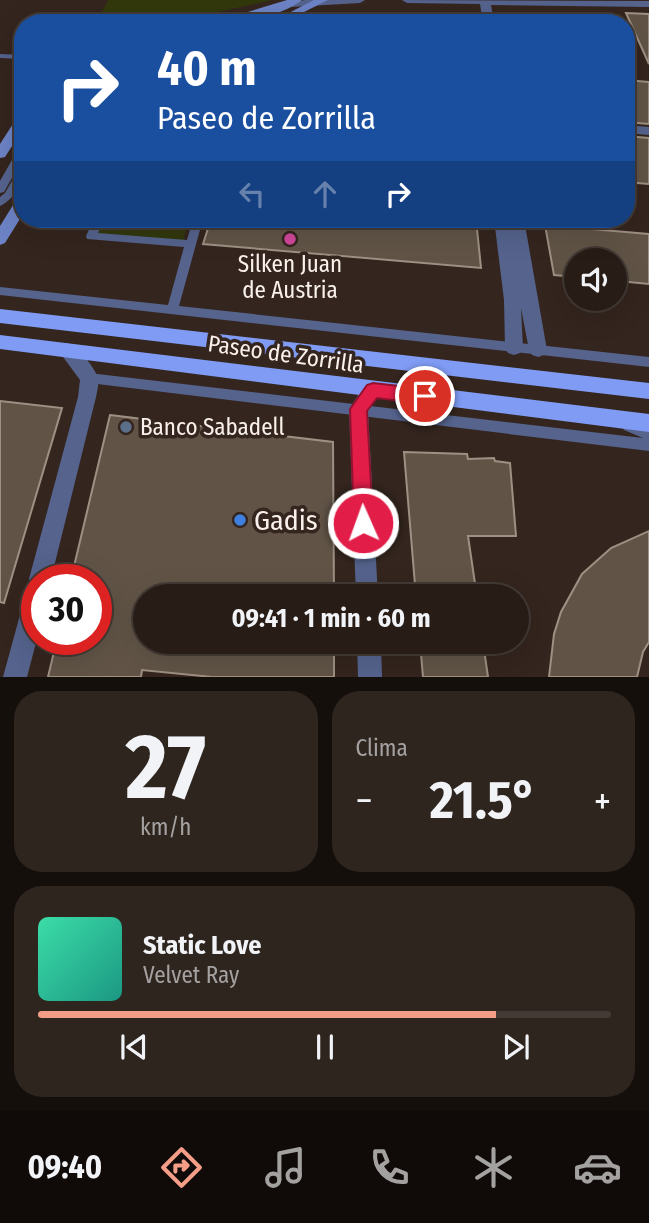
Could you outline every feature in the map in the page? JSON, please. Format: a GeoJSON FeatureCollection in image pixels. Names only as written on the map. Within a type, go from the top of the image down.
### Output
{"type":"FeatureCollection","features":[{"type":"Feature","properties":{"kind":"main road"},"geometry":{"type":"LineString","coordinates":[[290,14],[322,1]]}},
{"type":"Feature","properties":{"kind":"main road"},"geometry":{"type":"LineString","coordinates":[[250,14],[293,2]]}},
{"type":"Feature","properties":{"kind":"main road"},"geometry":{"type":"LineString","coordinates":[[0,154],[14,133]]}},
{"type":"Feature","properties":{"kind":"main road"},"geometry":{"type":"LineString","coordinates":[[0,239],[14,215]]}},
{"type":"Feature","properties":{"kind":"main road","name":"Paseo de Zorrilla"},"geometry":{"type":"LineString","coordinates":[[0,316],[649,391]]}},
{"type":"Feature","properties":{"kind":"main road","name":"Paseo de Zorrilla"},"geometry":{"type":"LineString","coordinates":[[0,342],[649,423]]}},
{"type":"Feature","properties":{"kind":"street"},"geometry":{"type":"LineString","coordinates":[[293,2],[360,0]]}},
{"type":"Feature","properties":{"kind":"street"},"geometry":{"type":"LineString","coordinates":[[407,0],[649,4]]}},
{"type":"Feature","properties":{"kind":"street"},"geometry":{"type":"LineString","coordinates":[[502,228],[512,300],[514,348]]}},
{"type":"Feature","properties":{"kind":"street"},"geometry":{"type":"LineString","coordinates":[[517,228],[538,350]]}},
{"type":"Feature","properties":{"kind":"street"},"geometry":{"type":"LineString","coordinates":[[44,564],[87,397],[89,378],[67,350]]}},
{"type":"Feature","properties":{"kind":"street"},"geometry":{"type":"LineString","coordinates":[[366,584],[358,409],[373,390]]}},
{"type":"Feature","properties":{"kind":"street"},"geometry":{"type":"LineString","coordinates":[[15,677],[21,654]]}},
{"type":"Feature","properties":{"kind":"street"},"geometry":{"type":"LineString","coordinates":[[369,654],[370,677]]}},
{"type":"Feature","properties":{"kind":"lane"},"geometry":{"type":"LineString","coordinates":[[0,190],[14,165]]}},
{"type":"Feature","properties":{"kind":"lane"},"geometry":{"type":"LineString","coordinates":[[0,202],[9,195],[14,186]]}},
{"type":"Feature","properties":{"kind":"lane"},"geometry":{"type":"LineString","coordinates":[[95,228],[91,236],[191,244]]}},
{"type":"Feature","properties":{"kind":"lane"},"geometry":{"type":"LineString","coordinates":[[172,310],[195,228]]}},
{"type":"Feature","properties":{"kind":"lane"},"geometry":{"type":"LineString","coordinates":[[0,291],[649,362]]}},
{"type":"Feature","properties":{"kind":"lane"},"geometry":{"type":"LineString","coordinates":[[89,378],[649,445]]}},
{"type":"Feature","properties":{"kind":"lane"},"geometry":{"type":"LineString","coordinates":[[612,419],[649,434]]}},
{"type":"Feature","properties":{"kind":"green space"},"geometry":{"type":"Polygon","coordinates":[[[108,0],[273,0],[208,14],[101,14],[108,0]]]}},
{"type":"Feature","properties":{"kind":"green space"},"geometry":{"type":"Polygon","coordinates":[[[97,228],[187,228],[183,241],[94,234],[97,228]]]}},
{"type":"Feature","properties":{"kind":"building"},"geometry":{"type":"Polygon","coordinates":[[[626,13],[649,14],[649,64],[635,33],[635,14],[626,13]]]}},
{"type":"Feature","properties":{"kind":"building"},"geometry":{"type":"Polygon","coordinates":[[[635,81],[649,82],[649,124],[635,123],[635,81]]]}},
{"type":"Feature","properties":{"kind":"building"},"geometry":{"type":"Polygon","coordinates":[[[635,137],[649,138],[649,184],[635,183],[635,137]]]}},
{"type":"Feature","properties":{"kind":"building"},"geometry":{"type":"Polygon","coordinates":[[[208,228],[477,228],[481,268],[203,244],[208,228]]]}},
{"type":"Feature","properties":{"kind":"building"},"geometry":{"type":"Polygon","coordinates":[[[546,228],[649,234],[649,284],[627,282],[627,248],[564,248],[564,276],[554,275],[546,228]]]}},
{"type":"Feature","properties":{"kind":"building"},"geometry":{"type":"Polygon","coordinates":[[[0,401],[62,408],[4,603],[0,602],[0,401]]]}},
{"type":"Feature","properties":{"kind":"building"},"geometry":{"type":"Polygon","coordinates":[[[110,415],[333,442],[334,584],[133,584],[133,654],[334,654],[334,677],[212,677],[142,670],[141,677],[48,677],[53,655],[112,655],[112,564],[75,564],[110,415]]]}},
{"type":"Feature","properties":{"kind":"building"},"geometry":{"type":"Polygon","coordinates":[[[404,452],[467,454],[468,459],[494,458],[495,461],[510,463],[516,536],[468,536],[475,584],[415,584],[404,452]]]}},
{"type":"Feature","properties":{"kind":"building"},"geometry":{"type":"Polygon","coordinates":[[[649,531],[649,642],[643,652],[637,677],[549,677],[554,634],[561,612],[582,574],[611,548],[649,531]]]}},
{"type":"Feature","properties":{"kind":"building"},"geometry":{"type":"Polygon","coordinates":[[[421,654],[485,654],[488,677],[423,677],[421,654]]]}},
{"type":"Feature","properties":{"kind":"place","name":"Silken Juan de Austria"},"geometry":{"type":"Point","coordinates":[290,239]}},
{"type":"Feature","properties":{"kind":"place","name":"Banco Sabadell"},"geometry":{"type":"Point","coordinates":[126,427]}},
{"type":"Feature","properties":{"kind":"place","name":"Gadis"},"geometry":{"type":"Point","coordinates":[240,520]}},
{"type":"Feature","properties":{"kind":"route"},"geometry":{"type":"LineString","coordinates":[[363,523],[358,409],[373,390],[425,396]]}}]}
